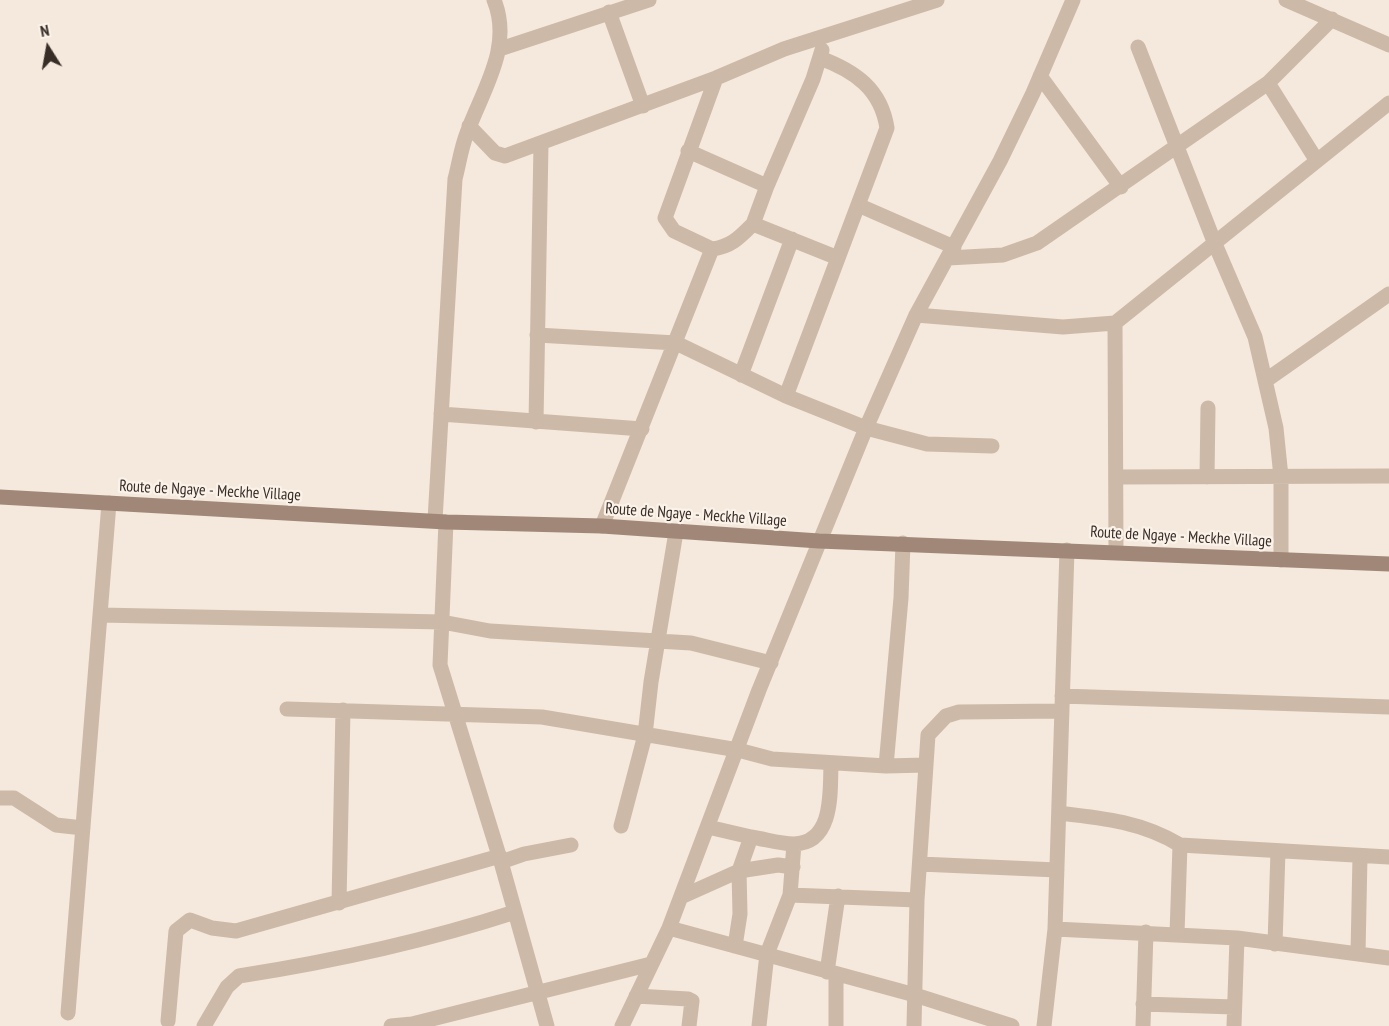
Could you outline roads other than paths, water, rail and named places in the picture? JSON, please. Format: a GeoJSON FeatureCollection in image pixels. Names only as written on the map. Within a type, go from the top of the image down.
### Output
{"type":"FeatureCollection","features":[{"type":"Feature","properties":{"kind":"main road","name":"Route de Ngaye - Meckhe Village"},"geometry":{"type":"LineString","coordinates":[[0,497],[440,521],[602,526],[819,541],[1389,564]]}},
{"type":"Feature","properties":{"kind":"street"},"geometry":{"type":"LineString","coordinates":[[500,50],[649,0]]}},
{"type":"Feature","properties":{"kind":"street"},"geometry":{"type":"LineString","coordinates":[[470,126],[495,153],[505,156],[643,106],[784,50],[937,0]]}},
{"type":"Feature","properties":{"kind":"street"},"geometry":{"type":"LineString","coordinates":[[622,1026],[669,928],[819,541],[866,428],[916,315],[1000,161],[1041,76],[1073,0]]}},
{"type":"Feature","properties":{"kind":"street"},"geometry":{"type":"LineString","coordinates":[[1286,0],[1389,45]]}},
{"type":"Feature","properties":{"kind":"street"},"geometry":{"type":"LineString","coordinates":[[497,1],[501,22],[500,50],[470,126],[455,179],[441,414],[442,622],[440,665],[501,859],[547,1026]]}},
{"type":"Feature","properties":{"kind":"street"},"geometry":{"type":"LineString","coordinates":[[609,12],[643,106]]}},
{"type":"Feature","properties":{"kind":"street"},"geometry":{"type":"LineString","coordinates":[[858,204],[951,252],[1017,252],[1037,243],[1268,83],[1332,19]]}},
{"type":"Feature","properties":{"kind":"street"},"geometry":{"type":"LineString","coordinates":[[716,78],[665,219],[674,231],[712,249],[726,247],[736,241],[753,224],[820,58],[824,38]]}},
{"type":"Feature","properties":{"kind":"street"},"geometry":{"type":"LineString","coordinates":[[1138,47],[1215,244],[1255,337],[1276,428],[1281,477],[1281,560]]}},
{"type":"Feature","properties":{"kind":"street"},"geometry":{"type":"LineString","coordinates":[[786,396],[887,128],[880,101],[864,81],[845,68],[820,58]]}},
{"type":"Feature","properties":{"kind":"street"},"geometry":{"type":"LineString","coordinates":[[1041,76],[1120,187]]}},
{"type":"Feature","properties":{"kind":"street"},"geometry":{"type":"LineString","coordinates":[[1268,83],[1317,161]]}},
{"type":"Feature","properties":{"kind":"street"},"geometry":{"type":"LineString","coordinates":[[916,315],[1064,327],[1115,323],[1389,103]]}},
{"type":"Feature","properties":{"kind":"street"},"geometry":{"type":"LineString","coordinates":[[536,422],[541,144]]}},
{"type":"Feature","properties":{"kind":"street"},"geometry":{"type":"LineString","coordinates":[[688,151],[767,186]]}},
{"type":"Feature","properties":{"kind":"street"},"geometry":{"type":"LineString","coordinates":[[753,224],[838,258]]}},
{"type":"Feature","properties":{"kind":"street"},"geometry":{"type":"LineString","coordinates":[[741,375],[792,239]]}},
{"type":"Feature","properties":{"kind":"street"},"geometry":{"type":"LineString","coordinates":[[602,526],[712,249]]}},
{"type":"Feature","properties":{"kind":"street"},"geometry":{"type":"LineString","coordinates":[[1265,381],[1389,294]]}},
{"type":"Feature","properties":{"kind":"street"},"geometry":{"type":"LineString","coordinates":[[1115,323],[1116,552]]}},
{"type":"Feature","properties":{"kind":"street"},"geometry":{"type":"LineString","coordinates":[[537,334],[676,343],[786,396],[866,428],[927,444],[992,446]]}},
{"type":"Feature","properties":{"kind":"street"},"geometry":{"type":"LineString","coordinates":[[1207,477],[1208,408]]}},
{"type":"Feature","properties":{"kind":"street"},"geometry":{"type":"LineString","coordinates":[[441,414],[642,429]]}},
{"type":"Feature","properties":{"kind":"street"},"geometry":{"type":"LineString","coordinates":[[1117,477],[1389,476]]}},
{"type":"Feature","properties":{"kind":"street"},"geometry":{"type":"LineString","coordinates":[[68,1013],[110,503]]}},
{"type":"Feature","properties":{"kind":"street"},"geometry":{"type":"LineString","coordinates":[[621,826],[645,735],[676,532]]}},
{"type":"Feature","properties":{"kind":"street"},"geometry":{"type":"LineString","coordinates":[[886,766],[901,598],[903,543]]}},
{"type":"Feature","properties":{"kind":"street"},"geometry":{"type":"LineString","coordinates":[[1044,1026],[1055,929],[1067,550]]}},
{"type":"Feature","properties":{"kind":"street"},"geometry":{"type":"LineString","coordinates":[[100,615],[442,622],[490,630],[658,639],[723,649],[771,663]]}},
{"type":"Feature","properties":{"kind":"street"},"geometry":{"type":"LineString","coordinates":[[914,1026],[917,900],[928,735],[946,716],[959,712],[1062,703],[1389,707]]}},
{"type":"Feature","properties":{"kind":"street"},"geometry":{"type":"LineString","coordinates":[[287,709],[542,717],[738,750],[772,759],[831,764],[926,765]]}},
{"type":"Feature","properties":{"kind":"street"},"geometry":{"type":"LineString","coordinates":[[339,903],[343,710]]}},
{"type":"Feature","properties":{"kind":"street"},"geometry":{"type":"LineString","coordinates":[[708,827],[794,844],[811,840],[819,832],[826,819],[831,764]]}},
{"type":"Feature","properties":{"kind":"street"},"geometry":{"type":"LineString","coordinates":[[0,798],[14,798],[56,825],[83,828]]}},
{"type":"Feature","properties":{"kind":"street"},"geometry":{"type":"LineString","coordinates":[[1059,813],[1137,825],[1158,832],[1180,845],[1389,857]]}},
{"type":"Feature","properties":{"kind":"street"},"geometry":{"type":"LineString","coordinates":[[735,946],[740,915],[739,870],[751,837]]}},
{"type":"Feature","properties":{"kind":"street"},"geometry":{"type":"LineString","coordinates":[[759,1026],[767,954],[790,895],[794,844]]}},
{"type":"Feature","properties":{"kind":"street"},"geometry":{"type":"LineString","coordinates":[[168,1021],[176,931],[190,920],[212,928],[236,931],[501,859],[572,845]]}},
{"type":"Feature","properties":{"kind":"street"},"geometry":{"type":"LineString","coordinates":[[1177,934],[1180,845]]}},
{"type":"Feature","properties":{"kind":"street"},"geometry":{"type":"LineString","coordinates":[[1275,944],[1278,851]]}},
{"type":"Feature","properties":{"kind":"street"},"geometry":{"type":"LineString","coordinates":[[1358,954],[1360,856]]}},
{"type":"Feature","properties":{"kind":"street"},"geometry":{"type":"LineString","coordinates":[[920,864],[1057,870]]}},
{"type":"Feature","properties":{"kind":"street"},"geometry":{"type":"LineString","coordinates":[[681,897],[739,870],[778,865],[793,867]]}},
{"type":"Feature","properties":{"kind":"street"},"geometry":{"type":"LineString","coordinates":[[790,895],[917,900]]}},
{"type":"Feature","properties":{"kind":"street"},"geometry":{"type":"LineString","coordinates":[[836,1026],[832,973],[838,896]]}},
{"type":"Feature","properties":{"kind":"street"},"geometry":{"type":"LineString","coordinates":[[204,1026],[227,987],[239,976],[388,946],[480,924],[515,912]]}},
{"type":"Feature","properties":{"kind":"street"},"geometry":{"type":"LineString","coordinates":[[669,928],[915,995],[1012,1026]]}},
{"type":"Feature","properties":{"kind":"street"},"geometry":{"type":"LineString","coordinates":[[1055,929],[1237,938],[1389,958]]}},
{"type":"Feature","properties":{"kind":"street"},"geometry":{"type":"LineString","coordinates":[[1143,1026],[1146,932]]}},
{"type":"Feature","properties":{"kind":"street"},"geometry":{"type":"LineString","coordinates":[[1234,1026],[1237,938]]}},
{"type":"Feature","properties":{"kind":"street"},"geometry":{"type":"LineString","coordinates":[[391,1026],[412,1024],[536,991],[651,964]]}},
{"type":"Feature","properties":{"kind":"street"},"geometry":{"type":"LineString","coordinates":[[636,996],[692,1001],[689,1026]]}},
{"type":"Feature","properties":{"kind":"street"},"geometry":{"type":"LineString","coordinates":[[1143,1004],[1234,1007]]}}]}
